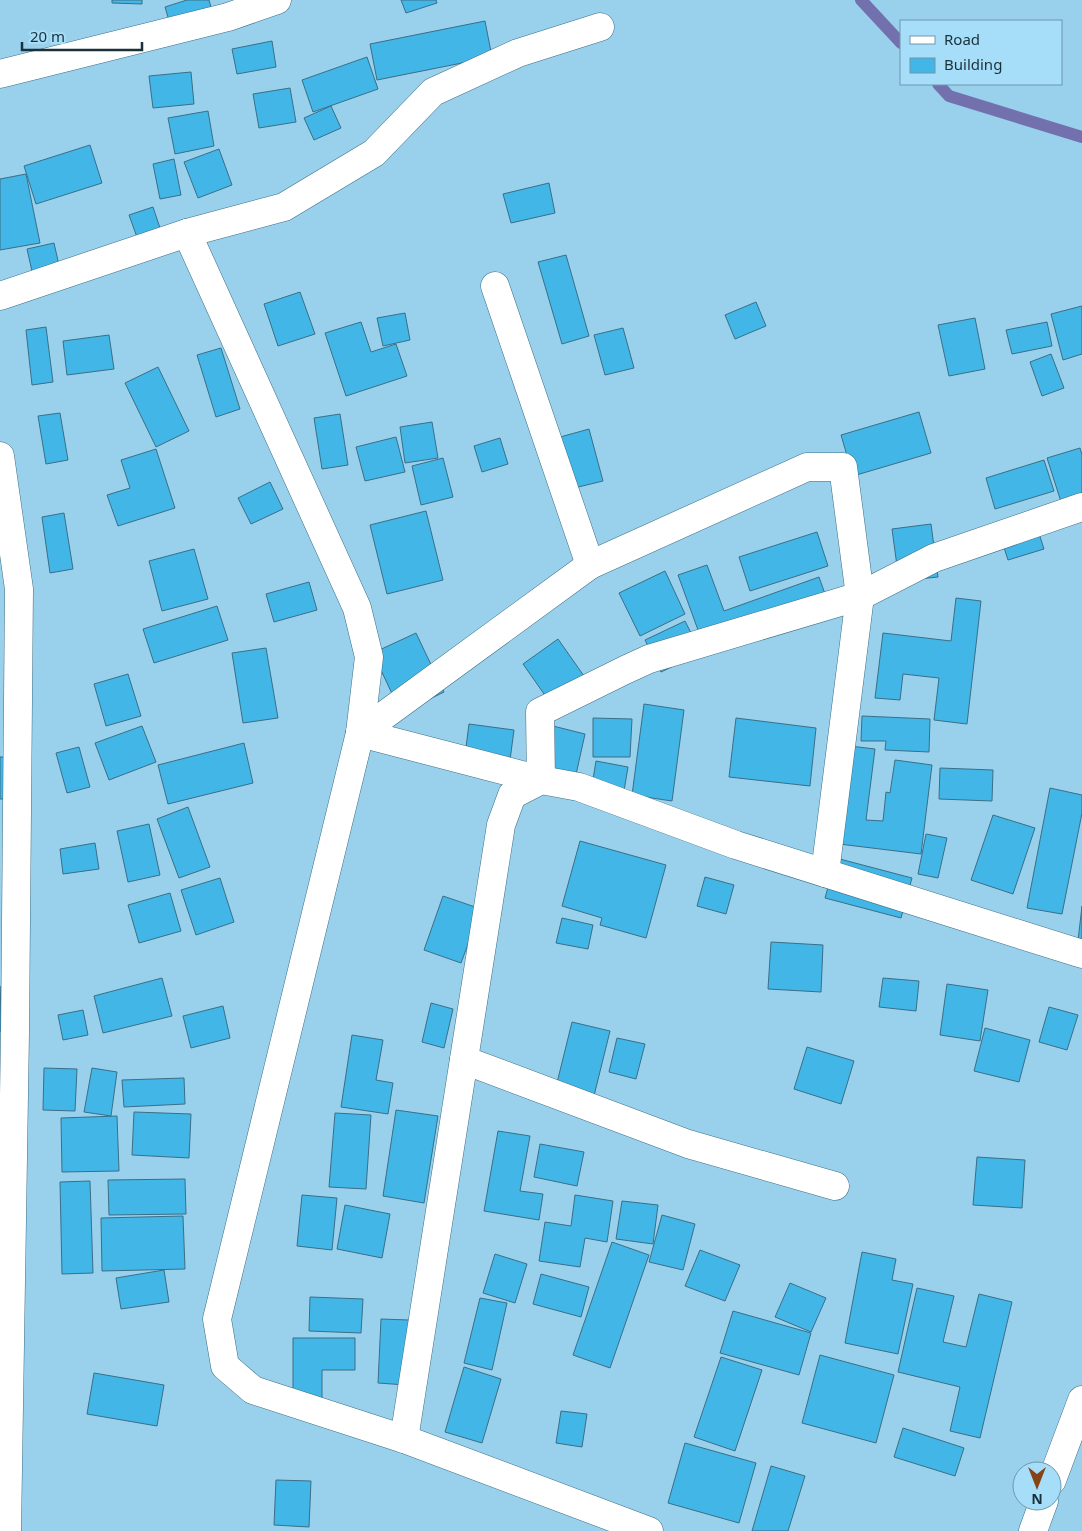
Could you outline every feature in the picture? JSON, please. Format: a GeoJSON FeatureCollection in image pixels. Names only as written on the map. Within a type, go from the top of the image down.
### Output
{"type":"FeatureCollection","features":[{"type":"Feature","properties":{"kind":"street"},"geometry":{"type":"LineString","coordinates":[[0,74],[228,17],[277,0]]}},
{"type":"Feature","properties":{"kind":"street"},"geometry":{"type":"LineString","coordinates":[[0,296],[187,233],[284,207],[374,153],[433,92],[518,53],[600,27]]}},
{"type":"Feature","properties":{"kind":"street"},"geometry":{"type":"LineString","coordinates":[[187,233],[357,608],[369,657],[360,733],[217,1319],[224,1366],[253,1390],[404,1439],[649,1531]]}},
{"type":"Feature","properties":{"kind":"street"},"geometry":{"type":"LineString","coordinates":[[495,286],[590,565]]}},
{"type":"Feature","properties":{"kind":"street"},"geometry":{"type":"LineString","coordinates":[[0,456],[10,586],[7,1531]]}},
{"type":"Feature","properties":{"kind":"street"},"geometry":{"type":"LineString","coordinates":[[360,733],[590,565],[807,467],[843,467],[860,596],[825,873]]}},
{"type":"Feature","properties":{"kind":"street"},"geometry":{"type":"LineString","coordinates":[[541,780],[540,712],[650,659],[860,596],[934,558],[1082,507]]}},
{"type":"Feature","properties":{"kind":"street"},"geometry":{"type":"LineString","coordinates":[[360,733],[541,780],[579,787],[736,845],[1082,954]]}},
{"type":"Feature","properties":{"kind":"street"},"geometry":{"type":"LineString","coordinates":[[404,1439],[502,825],[512,795],[541,780]]}},
{"type":"Feature","properties":{"kind":"street"},"geometry":{"type":"LineString","coordinates":[[464,1060],[688,1144],[835,1186]]}},
{"type":"Feature","properties":{"kind":"street"},"geometry":{"type":"LineString","coordinates":[[1059,1461],[1082,1400]]}},
{"type":"Feature","properties":{"kind":"street"},"geometry":{"type":"LineString","coordinates":[[1033,1531],[1040,1511]]}},
{"type":"Feature","properties":{"kind":"building"},"geometry":{"type":"Polygon","coordinates":[[[112,0],[142,0],[142,4],[112,3],[112,0]]]}},
{"type":"Feature","properties":{"kind":"building"},"geometry":{"type":"Polygon","coordinates":[[[187,0],[209,0],[214,18],[172,31],[165,7],[187,0]]]}},
{"type":"Feature","properties":{"kind":"building"},"geometry":{"type":"Polygon","coordinates":[[[401,0],[436,0],[437,3],[406,13],[401,0]]]}},
{"type":"Feature","properties":{"kind":"building"},"geometry":{"type":"Polygon","coordinates":[[[485,21],[492,57],[377,80],[370,44],[485,21]]]}},
{"type":"Feature","properties":{"kind":"building"},"geometry":{"type":"Polygon","coordinates":[[[272,41],[276,67],[237,74],[232,49],[272,41]]]}},
{"type":"Feature","properties":{"kind":"building"},"geometry":{"type":"Polygon","coordinates":[[[367,57],[378,89],[313,112],[302,80],[367,57]]]}},
{"type":"Feature","properties":{"kind":"building"},"geometry":{"type":"Polygon","coordinates":[[[191,72],[194,104],[153,108],[149,76],[191,72]]]}},
{"type":"Feature","properties":{"kind":"building"},"geometry":{"type":"Polygon","coordinates":[[[290,88],[296,122],[259,128],[253,94],[290,88]]]}},
{"type":"Feature","properties":{"kind":"building"},"geometry":{"type":"Polygon","coordinates":[[[331,106],[341,128],[314,140],[304,118],[331,106]]]}},
{"type":"Feature","properties":{"kind":"building"},"geometry":{"type":"Polygon","coordinates":[[[208,111],[214,146],[175,154],[168,118],[208,111]]]}},
{"type":"Feature","properties":{"kind":"building"},"geometry":{"type":"Polygon","coordinates":[[[90,145],[102,183],[36,204],[24,166],[90,145]]]}},
{"type":"Feature","properties":{"kind":"building"},"geometry":{"type":"Polygon","coordinates":[[[219,149],[232,185],[198,198],[184,162],[219,149]]]}},
{"type":"Feature","properties":{"kind":"building"},"geometry":{"type":"Polygon","coordinates":[[[174,159],[181,195],[160,199],[153,164],[174,159]]]}},
{"type":"Feature","properties":{"kind":"building"},"geometry":{"type":"Polygon","coordinates":[[[26,174],[40,243],[0,250],[0,179],[26,174]]]}},
{"type":"Feature","properties":{"kind":"building"},"geometry":{"type":"Polygon","coordinates":[[[549,183],[555,213],[511,223],[503,194],[549,183]]]}},
{"type":"Feature","properties":{"kind":"building"},"geometry":{"type":"Polygon","coordinates":[[[153,207],[166,246],[143,254],[129,215],[153,207]]]}},
{"type":"Feature","properties":{"kind":"building"},"geometry":{"type":"Polygon","coordinates":[[[54,243],[63,283],[36,289],[27,249],[54,243]]]}},
{"type":"Feature","properties":{"kind":"building"},"geometry":{"type":"Polygon","coordinates":[[[566,255],[589,336],[562,344],[538,262],[566,255]]]}},
{"type":"Feature","properties":{"kind":"building"},"geometry":{"type":"Polygon","coordinates":[[[300,292],[315,334],[278,346],[264,304],[300,292]]]}},
{"type":"Feature","properties":{"kind":"building"},"geometry":{"type":"Polygon","coordinates":[[[756,302],[766,326],[735,339],[725,315],[756,302]]]}},
{"type":"Feature","properties":{"kind":"building"},"geometry":{"type":"Polygon","coordinates":[[[1082,306],[1082,354],[1063,360],[1051,314],[1082,306]]]}},
{"type":"Feature","properties":{"kind":"building"},"geometry":{"type":"Polygon","coordinates":[[[405,313],[410,340],[383,346],[377,318],[405,313]]]}},
{"type":"Feature","properties":{"kind":"building"},"geometry":{"type":"Polygon","coordinates":[[[975,318],[985,369],[949,376],[938,325],[975,318]]]}},
{"type":"Feature","properties":{"kind":"building"},"geometry":{"type":"Polygon","coordinates":[[[361,322],[371,352],[396,344],[407,376],[346,396],[325,333],[361,322]]]}},
{"type":"Feature","properties":{"kind":"building"},"geometry":{"type":"Polygon","coordinates":[[[1047,322],[1052,346],[1012,354],[1006,330],[1047,322]]]}},
{"type":"Feature","properties":{"kind":"building"},"geometry":{"type":"Polygon","coordinates":[[[46,327],[53,382],[32,385],[26,330],[46,327]]]}},
{"type":"Feature","properties":{"kind":"building"},"geometry":{"type":"Polygon","coordinates":[[[623,328],[634,368],[605,375],[594,335],[623,328]]]}},
{"type":"Feature","properties":{"kind":"building"},"geometry":{"type":"Polygon","coordinates":[[[109,335],[114,369],[67,375],[63,341],[109,335]]]}},
{"type":"Feature","properties":{"kind":"building"},"geometry":{"type":"Polygon","coordinates":[[[221,348],[240,409],[216,417],[197,355],[221,348]]]}},
{"type":"Feature","properties":{"kind":"building"},"geometry":{"type":"Polygon","coordinates":[[[1051,354],[1064,388],[1042,396],[1030,362],[1051,354]]]}},
{"type":"Feature","properties":{"kind":"building"},"geometry":{"type":"Polygon","coordinates":[[[158,367],[189,431],[156,447],[125,383],[158,367]]]}},
{"type":"Feature","properties":{"kind":"building"},"geometry":{"type":"Polygon","coordinates":[[[919,412],[931,453],[853,476],[841,435],[919,412]]]}},
{"type":"Feature","properties":{"kind":"building"},"geometry":{"type":"Polygon","coordinates":[[[60,413],[68,460],[46,464],[38,416],[60,413]]]}},
{"type":"Feature","properties":{"kind":"building"},"geometry":{"type":"Polygon","coordinates":[[[340,414],[348,465],[322,469],[314,418],[340,414]]]}},
{"type":"Feature","properties":{"kind":"building"},"geometry":{"type":"Polygon","coordinates":[[[432,422],[438,458],[405,463],[400,427],[432,422]]]}},
{"type":"Feature","properties":{"kind":"building"},"geometry":{"type":"Polygon","coordinates":[[[589,429],[603,481],[566,490],[553,439],[589,429]]]}},
{"type":"Feature","properties":{"kind":"building"},"geometry":{"type":"Polygon","coordinates":[[[396,437],[405,472],[365,481],[356,447],[396,437]]]}},
{"type":"Feature","properties":{"kind":"building"},"geometry":{"type":"Polygon","coordinates":[[[500,438],[508,464],[482,472],[474,446],[500,438]]]}},
{"type":"Feature","properties":{"kind":"building"},"geometry":{"type":"Polygon","coordinates":[[[1080,448],[1082,455],[1082,502],[1063,508],[1047,458],[1080,448]]]}},
{"type":"Feature","properties":{"kind":"building"},"geometry":{"type":"Polygon","coordinates":[[[156,449],[175,508],[118,526],[107,495],[130,488],[121,460],[156,449]]]}},
{"type":"Feature","properties":{"kind":"building"},"geometry":{"type":"Polygon","coordinates":[[[443,458],[453,497],[421,505],[412,466],[443,458]]]}},
{"type":"Feature","properties":{"kind":"building"},"geometry":{"type":"Polygon","coordinates":[[[1044,460],[1054,491],[995,509],[986,478],[1044,460]]]}},
{"type":"Feature","properties":{"kind":"building"},"geometry":{"type":"Polygon","coordinates":[[[270,482],[283,509],[251,524],[238,498],[270,482]]]}},
{"type":"Feature","properties":{"kind":"building"},"geometry":{"type":"Polygon","coordinates":[[[426,511],[443,580],[387,594],[370,525],[426,511]]]}},
{"type":"Feature","properties":{"kind":"building"},"geometry":{"type":"Polygon","coordinates":[[[64,513],[73,569],[50,573],[42,517],[64,513]]]}},
{"type":"Feature","properties":{"kind":"building"},"geometry":{"type":"Polygon","coordinates":[[[931,524],[938,577],[899,581],[892,529],[931,524]]]}},
{"type":"Feature","properties":{"kind":"building"},"geometry":{"type":"Polygon","coordinates":[[[1036,524],[1044,549],[1008,560],[1000,535],[1036,524]]]}},
{"type":"Feature","properties":{"kind":"building"},"geometry":{"type":"Polygon","coordinates":[[[817,532],[828,566],[750,591],[739,557],[817,532]]]}},
{"type":"Feature","properties":{"kind":"building"},"geometry":{"type":"Polygon","coordinates":[[[194,549],[208,599],[162,611],[149,561],[194,549]]]}},
{"type":"Feature","properties":{"kind":"building"},"geometry":{"type":"Polygon","coordinates":[[[707,565],[724,611],[819,577],[830,608],[706,652],[678,575],[707,565]]]}},
{"type":"Feature","properties":{"kind":"building"},"geometry":{"type":"Polygon","coordinates":[[[665,571],[685,614],[640,636],[619,593],[665,571]]]}},
{"type":"Feature","properties":{"kind":"building"},"geometry":{"type":"Polygon","coordinates":[[[309,582],[317,610],[274,622],[266,594],[309,582]]]}},
{"type":"Feature","properties":{"kind":"building"},"geometry":{"type":"Polygon","coordinates":[[[956,598],[981,601],[967,724],[934,720],[939,678],[903,674],[900,700],[875,698],[883,633],[951,641],[956,598]]]}},
{"type":"Feature","properties":{"kind":"building"},"geometry":{"type":"Polygon","coordinates":[[[217,606],[228,640],[154,663],[143,629],[217,606]]]}},
{"type":"Feature","properties":{"kind":"building"},"geometry":{"type":"Polygon","coordinates":[[[685,621],[701,653],[661,672],[645,640],[685,621]]]}},
{"type":"Feature","properties":{"kind":"building"},"geometry":{"type":"Polygon","coordinates":[[[416,633],[444,692],[401,713],[373,653],[416,633]]]}},
{"type":"Feature","properties":{"kind":"building"},"geometry":{"type":"Polygon","coordinates":[[[558,639],[591,686],[556,711],[523,664],[558,639]]]}},
{"type":"Feature","properties":{"kind":"building"},"geometry":{"type":"Polygon","coordinates":[[[266,648],[278,718],[243,723],[232,653],[266,648]]]}},
{"type":"Feature","properties":{"kind":"building"},"geometry":{"type":"Polygon","coordinates":[[[128,674],[141,716],[106,726],[94,684],[128,674]]]}},
{"type":"Feature","properties":{"kind":"building"},"geometry":{"type":"Polygon","coordinates":[[[644,704],[684,710],[672,801],[632,795],[644,704]]]}},
{"type":"Feature","properties":{"kind":"building"},"geometry":{"type":"Polygon","coordinates":[[[862,716],[930,719],[929,752],[885,750],[886,741],[861,741],[862,716]]]}},
{"type":"Feature","properties":{"kind":"building"},"geometry":{"type":"Polygon","coordinates":[[[593,718],[632,719],[630,757],[593,757],[593,718]]]}},
{"type":"Feature","properties":{"kind":"building"},"geometry":{"type":"Polygon","coordinates":[[[736,718],[816,728],[810,786],[729,777],[736,718]]]}},
{"type":"Feature","properties":{"kind":"building"},"geometry":{"type":"Polygon","coordinates":[[[469,724],[514,730],[510,760],[465,755],[469,724]]]}},
{"type":"Feature","properties":{"kind":"building"},"geometry":{"type":"Polygon","coordinates":[[[142,726],[156,762],[109,780],[95,743],[142,726]]]}},
{"type":"Feature","properties":{"kind":"building"},"geometry":{"type":"Polygon","coordinates":[[[553,726],[585,734],[573,788],[541,781],[553,726]]]}},
{"type":"Feature","properties":{"kind":"building"},"geometry":{"type":"Polygon","coordinates":[[[244,743],[253,783],[168,804],[158,765],[244,743]]]}},
{"type":"Feature","properties":{"kind":"building"},"geometry":{"type":"Polygon","coordinates":[[[850,746],[875,749],[866,820],[883,821],[886,792],[890,793],[895,760],[932,765],[921,854],[839,844],[850,746]]]}},
{"type":"Feature","properties":{"kind":"building"},"geometry":{"type":"Polygon","coordinates":[[[79,747],[90,787],[67,793],[56,753],[79,747]]]}},
{"type":"Feature","properties":{"kind":"building"},"geometry":{"type":"Polygon","coordinates":[[[0,757],[5,757],[4,799],[0,799],[0,757]]]}},
{"type":"Feature","properties":{"kind":"building"},"geometry":{"type":"Polygon","coordinates":[[[596,761],[628,767],[621,809],[589,804],[596,761]]]}},
{"type":"Feature","properties":{"kind":"building"},"geometry":{"type":"Polygon","coordinates":[[[940,768],[993,770],[992,801],[939,799],[940,768]]]}},
{"type":"Feature","properties":{"kind":"building"},"geometry":{"type":"Polygon","coordinates":[[[1050,788],[1082,795],[1082,813],[1062,914],[1027,908],[1050,788]]]}},
{"type":"Feature","properties":{"kind":"building"},"geometry":{"type":"Polygon","coordinates":[[[188,807],[210,867],[179,878],[157,819],[188,807]]]}},
{"type":"Feature","properties":{"kind":"building"},"geometry":{"type":"Polygon","coordinates":[[[993,815],[1035,828],[1013,894],[971,880],[993,815]]]}},
{"type":"Feature","properties":{"kind":"building"},"geometry":{"type":"Polygon","coordinates":[[[149,824],[160,875],[128,882],[117,831],[149,824]]]}},
{"type":"Feature","properties":{"kind":"building"},"geometry":{"type":"Polygon","coordinates":[[[926,834],[947,838],[938,878],[918,874],[926,834]]]}},
{"type":"Feature","properties":{"kind":"building"},"geometry":{"type":"Polygon","coordinates":[[[580,841],[666,865],[646,938],[600,925],[602,918],[562,906],[580,841]]]}},
{"type":"Feature","properties":{"kind":"building"},"geometry":{"type":"Polygon","coordinates":[[[95,843],[99,869],[63,874],[60,849],[95,843]]]}},
{"type":"Feature","properties":{"kind":"building"},"geometry":{"type":"Polygon","coordinates":[[[836,858],[912,878],[901,918],[825,898],[836,858]]]}},
{"type":"Feature","properties":{"kind":"building"},"geometry":{"type":"Polygon","coordinates":[[[705,877],[734,885],[726,914],[697,906],[705,877]]]}},
{"type":"Feature","properties":{"kind":"building"},"geometry":{"type":"Polygon","coordinates":[[[220,878],[234,922],[196,935],[181,890],[220,878]]]}},
{"type":"Feature","properties":{"kind":"building"},"geometry":{"type":"Polygon","coordinates":[[[170,893],[181,931],[139,943],[128,905],[170,893]]]}},
{"type":"Feature","properties":{"kind":"building"},"geometry":{"type":"Polygon","coordinates":[[[443,896],[481,909],[461,963],[424,950],[443,896]]]}},
{"type":"Feature","properties":{"kind":"building"},"geometry":{"type":"Polygon","coordinates":[[[1082,906],[1082,959],[1076,958],[1082,906]]]}},
{"type":"Feature","properties":{"kind":"building"},"geometry":{"type":"Polygon","coordinates":[[[562,918],[593,925],[588,949],[556,943],[562,918]]]}},
{"type":"Feature","properties":{"kind":"building"},"geometry":{"type":"Polygon","coordinates":[[[771,942],[823,945],[821,992],[768,989],[771,942]]]}},
{"type":"Feature","properties":{"kind":"building"},"geometry":{"type":"Polygon","coordinates":[[[162,978],[172,1016],[103,1033],[94,996],[162,978]]]}},
{"type":"Feature","properties":{"kind":"building"},"geometry":{"type":"Polygon","coordinates":[[[883,978],[919,981],[916,1011],[879,1007],[883,978]]]}},
{"type":"Feature","properties":{"kind":"building"},"geometry":{"type":"Polygon","coordinates":[[[947,984],[988,990],[980,1041],[940,1035],[947,984]]]}},
{"type":"Feature","properties":{"kind":"building"},"geometry":{"type":"Polygon","coordinates":[[[0,986],[2,1031],[0,1031],[0,986]]]}},
{"type":"Feature","properties":{"kind":"building"},"geometry":{"type":"Polygon","coordinates":[[[431,1003],[453,1009],[444,1048],[422,1042],[431,1003]]]}},
{"type":"Feature","properties":{"kind":"building"},"geometry":{"type":"Polygon","coordinates":[[[223,1006],[230,1038],[191,1048],[183,1016],[223,1006]]]}},
{"type":"Feature","properties":{"kind":"building"},"geometry":{"type":"Polygon","coordinates":[[[1049,1007],[1078,1015],[1067,1050],[1039,1042],[1049,1007]]]}},
{"type":"Feature","properties":{"kind":"building"},"geometry":{"type":"Polygon","coordinates":[[[83,1010],[88,1035],[63,1040],[58,1015],[83,1010]]]}},
{"type":"Feature","properties":{"kind":"building"},"geometry":{"type":"Polygon","coordinates":[[[572,1022],[610,1031],[591,1108],[553,1099],[572,1022]]]}},
{"type":"Feature","properties":{"kind":"building"},"geometry":{"type":"Polygon","coordinates":[[[985,1028],[1030,1040],[1019,1082],[974,1071],[985,1028]]]}},
{"type":"Feature","properties":{"kind":"building"},"geometry":{"type":"Polygon","coordinates":[[[352,1035],[383,1040],[376,1080],[393,1083],[388,1114],[341,1107],[352,1035]]]}},
{"type":"Feature","properties":{"kind":"building"},"geometry":{"type":"Polygon","coordinates":[[[617,1038],[645,1044],[636,1079],[609,1072],[617,1038]]]}},
{"type":"Feature","properties":{"kind":"building"},"geometry":{"type":"Polygon","coordinates":[[[807,1047],[854,1061],[841,1104],[794,1089],[807,1047]]]}},
{"type":"Feature","properties":{"kind":"building"},"geometry":{"type":"Polygon","coordinates":[[[44,1068],[77,1069],[75,1111],[43,1110],[44,1068]]]}},
{"type":"Feature","properties":{"kind":"building"},"geometry":{"type":"Polygon","coordinates":[[[92,1068],[117,1072],[111,1116],[84,1112],[92,1068]]]}},
{"type":"Feature","properties":{"kind":"building"},"geometry":{"type":"Polygon","coordinates":[[[184,1078],[185,1104],[124,1107],[122,1080],[184,1078]]]}},
{"type":"Feature","properties":{"kind":"building"},"geometry":{"type":"Polygon","coordinates":[[[396,1110],[438,1116],[424,1203],[383,1196],[396,1110]]]}},
{"type":"Feature","properties":{"kind":"building"},"geometry":{"type":"Polygon","coordinates":[[[134,1112],[191,1114],[189,1158],[132,1155],[134,1112]]]}},
{"type":"Feature","properties":{"kind":"building"},"geometry":{"type":"Polygon","coordinates":[[[335,1113],[371,1115],[366,1189],[329,1187],[335,1113]]]}},
{"type":"Feature","properties":{"kind":"building"},"geometry":{"type":"Polygon","coordinates":[[[117,1116],[119,1171],[62,1172],[61,1118],[117,1116]]]}},
{"type":"Feature","properties":{"kind":"building"},"geometry":{"type":"Polygon","coordinates":[[[498,1131],[530,1136],[520,1191],[543,1194],[539,1220],[484,1211],[498,1131]]]}},
{"type":"Feature","properties":{"kind":"building"},"geometry":{"type":"Polygon","coordinates":[[[540,1144],[584,1152],[577,1186],[534,1177],[540,1144]]]}},
{"type":"Feature","properties":{"kind":"building"},"geometry":{"type":"Polygon","coordinates":[[[977,1157],[1025,1160],[1022,1208],[973,1205],[977,1157]]]}},
{"type":"Feature","properties":{"kind":"building"},"geometry":{"type":"Polygon","coordinates":[[[185,1179],[186,1214],[109,1215],[108,1180],[185,1179]]]}},
{"type":"Feature","properties":{"kind":"building"},"geometry":{"type":"Polygon","coordinates":[[[90,1181],[93,1273],[62,1274],[60,1182],[90,1181]]]}},
{"type":"Feature","properties":{"kind":"building"},"geometry":{"type":"Polygon","coordinates":[[[302,1195],[337,1198],[332,1250],[297,1246],[302,1195]]]}},
{"type":"Feature","properties":{"kind":"building"},"geometry":{"type":"Polygon","coordinates":[[[575,1195],[613,1201],[607,1242],[585,1238],[580,1267],[539,1261],[545,1222],[571,1226],[575,1195]]]}},
{"type":"Feature","properties":{"kind":"building"},"geometry":{"type":"Polygon","coordinates":[[[622,1201],[658,1205],[653,1244],[616,1239],[622,1201]]]}},
{"type":"Feature","properties":{"kind":"building"},"geometry":{"type":"Polygon","coordinates":[[[345,1205],[390,1214],[382,1258],[337,1249],[345,1205]]]}},
{"type":"Feature","properties":{"kind":"building"},"geometry":{"type":"Polygon","coordinates":[[[662,1215],[695,1224],[683,1270],[649,1262],[662,1215]]]}},
{"type":"Feature","properties":{"kind":"building"},"geometry":{"type":"Polygon","coordinates":[[[183,1216],[185,1269],[102,1271],[101,1218],[183,1216]]]}},
{"type":"Feature","properties":{"kind":"building"},"geometry":{"type":"Polygon","coordinates":[[[612,1242],[649,1255],[610,1368],[573,1355],[612,1242]]]}},
{"type":"Feature","properties":{"kind":"building"},"geometry":{"type":"Polygon","coordinates":[[[700,1250],[740,1265],[725,1301],[685,1286],[700,1250]]]}},
{"type":"Feature","properties":{"kind":"building"},"geometry":{"type":"Polygon","coordinates":[[[862,1252],[896,1259],[892,1280],[913,1284],[898,1354],[845,1343],[862,1252]]]}},
{"type":"Feature","properties":{"kind":"building"},"geometry":{"type":"Polygon","coordinates":[[[495,1254],[527,1264],[515,1303],[483,1293],[495,1254]]]}},
{"type":"Feature","properties":{"kind":"building"},"geometry":{"type":"Polygon","coordinates":[[[164,1270],[169,1302],[121,1309],[116,1278],[164,1270]]]}},
{"type":"Feature","properties":{"kind":"building"},"geometry":{"type":"Polygon","coordinates":[[[541,1274],[589,1287],[581,1317],[533,1304],[541,1274]]]}},
{"type":"Feature","properties":{"kind":"building"},"geometry":{"type":"Polygon","coordinates":[[[790,1283],[826,1298],[811,1332],[775,1317],[790,1283]]]}},
{"type":"Feature","properties":{"kind":"building"},"geometry":{"type":"Polygon","coordinates":[[[917,1288],[954,1296],[943,1342],[966,1347],[979,1294],[1012,1302],[980,1438],[950,1431],[960,1387],[898,1372],[917,1288]]]}},
{"type":"Feature","properties":{"kind":"building"},"geometry":{"type":"Polygon","coordinates":[[[310,1297],[363,1299],[361,1333],[309,1331],[310,1297]]]}},
{"type":"Feature","properties":{"kind":"building"},"geometry":{"type":"Polygon","coordinates":[[[480,1298],[507,1303],[492,1370],[464,1363],[480,1298]]]}},
{"type":"Feature","properties":{"kind":"building"},"geometry":{"type":"Polygon","coordinates":[[[733,1311],[811,1333],[799,1375],[720,1353],[733,1311]]]}},
{"type":"Feature","properties":{"kind":"building"},"geometry":{"type":"Polygon","coordinates":[[[381,1319],[409,1320],[406,1385],[378,1383],[381,1319]]]}},
{"type":"Feature","properties":{"kind":"building"},"geometry":{"type":"Polygon","coordinates":[[[293,1338],[355,1338],[355,1370],[322,1370],[322,1404],[293,1404],[293,1338]]]}},
{"type":"Feature","properties":{"kind":"building"},"geometry":{"type":"Polygon","coordinates":[[[820,1355],[894,1375],[876,1443],[802,1423],[820,1355]]]}},
{"type":"Feature","properties":{"kind":"building"},"geometry":{"type":"Polygon","coordinates":[[[721,1357],[762,1370],[735,1451],[694,1437],[721,1357]]]}},
{"type":"Feature","properties":{"kind":"building"},"geometry":{"type":"Polygon","coordinates":[[[464,1367],[501,1379],[482,1443],[445,1432],[464,1367]]]}},
{"type":"Feature","properties":{"kind":"building"},"geometry":{"type":"Polygon","coordinates":[[[94,1373],[164,1385],[157,1426],[87,1414],[94,1373]]]}},
{"type":"Feature","properties":{"kind":"building"},"geometry":{"type":"Polygon","coordinates":[[[561,1411],[587,1414],[582,1447],[556,1443],[561,1411]]]}},
{"type":"Feature","properties":{"kind":"building"},"geometry":{"type":"Polygon","coordinates":[[[903,1428],[964,1448],[955,1476],[894,1457],[903,1428]]]}},
{"type":"Feature","properties":{"kind":"building"},"geometry":{"type":"Polygon","coordinates":[[[685,1443],[756,1463],[739,1523],[668,1503],[685,1443]]]}},
{"type":"Feature","properties":{"kind":"building"},"geometry":{"type":"Polygon","coordinates":[[[771,1466],[805,1476],[788,1531],[752,1531],[771,1466]]]}},
{"type":"Feature","properties":{"kind":"building"},"geometry":{"type":"Polygon","coordinates":[[[276,1480],[311,1481],[309,1527],[274,1525],[276,1480]]]}},
{"type":"Feature","properties":{"kind":"waterway"},"geometry":{"type":"LineString","coordinates":[[861,0],[900,42]]}},
{"type":"Feature","properties":{"kind":"waterway"},"geometry":{"type":"LineString","coordinates":[[939,85],[949,96],[1082,137]]}}]}
